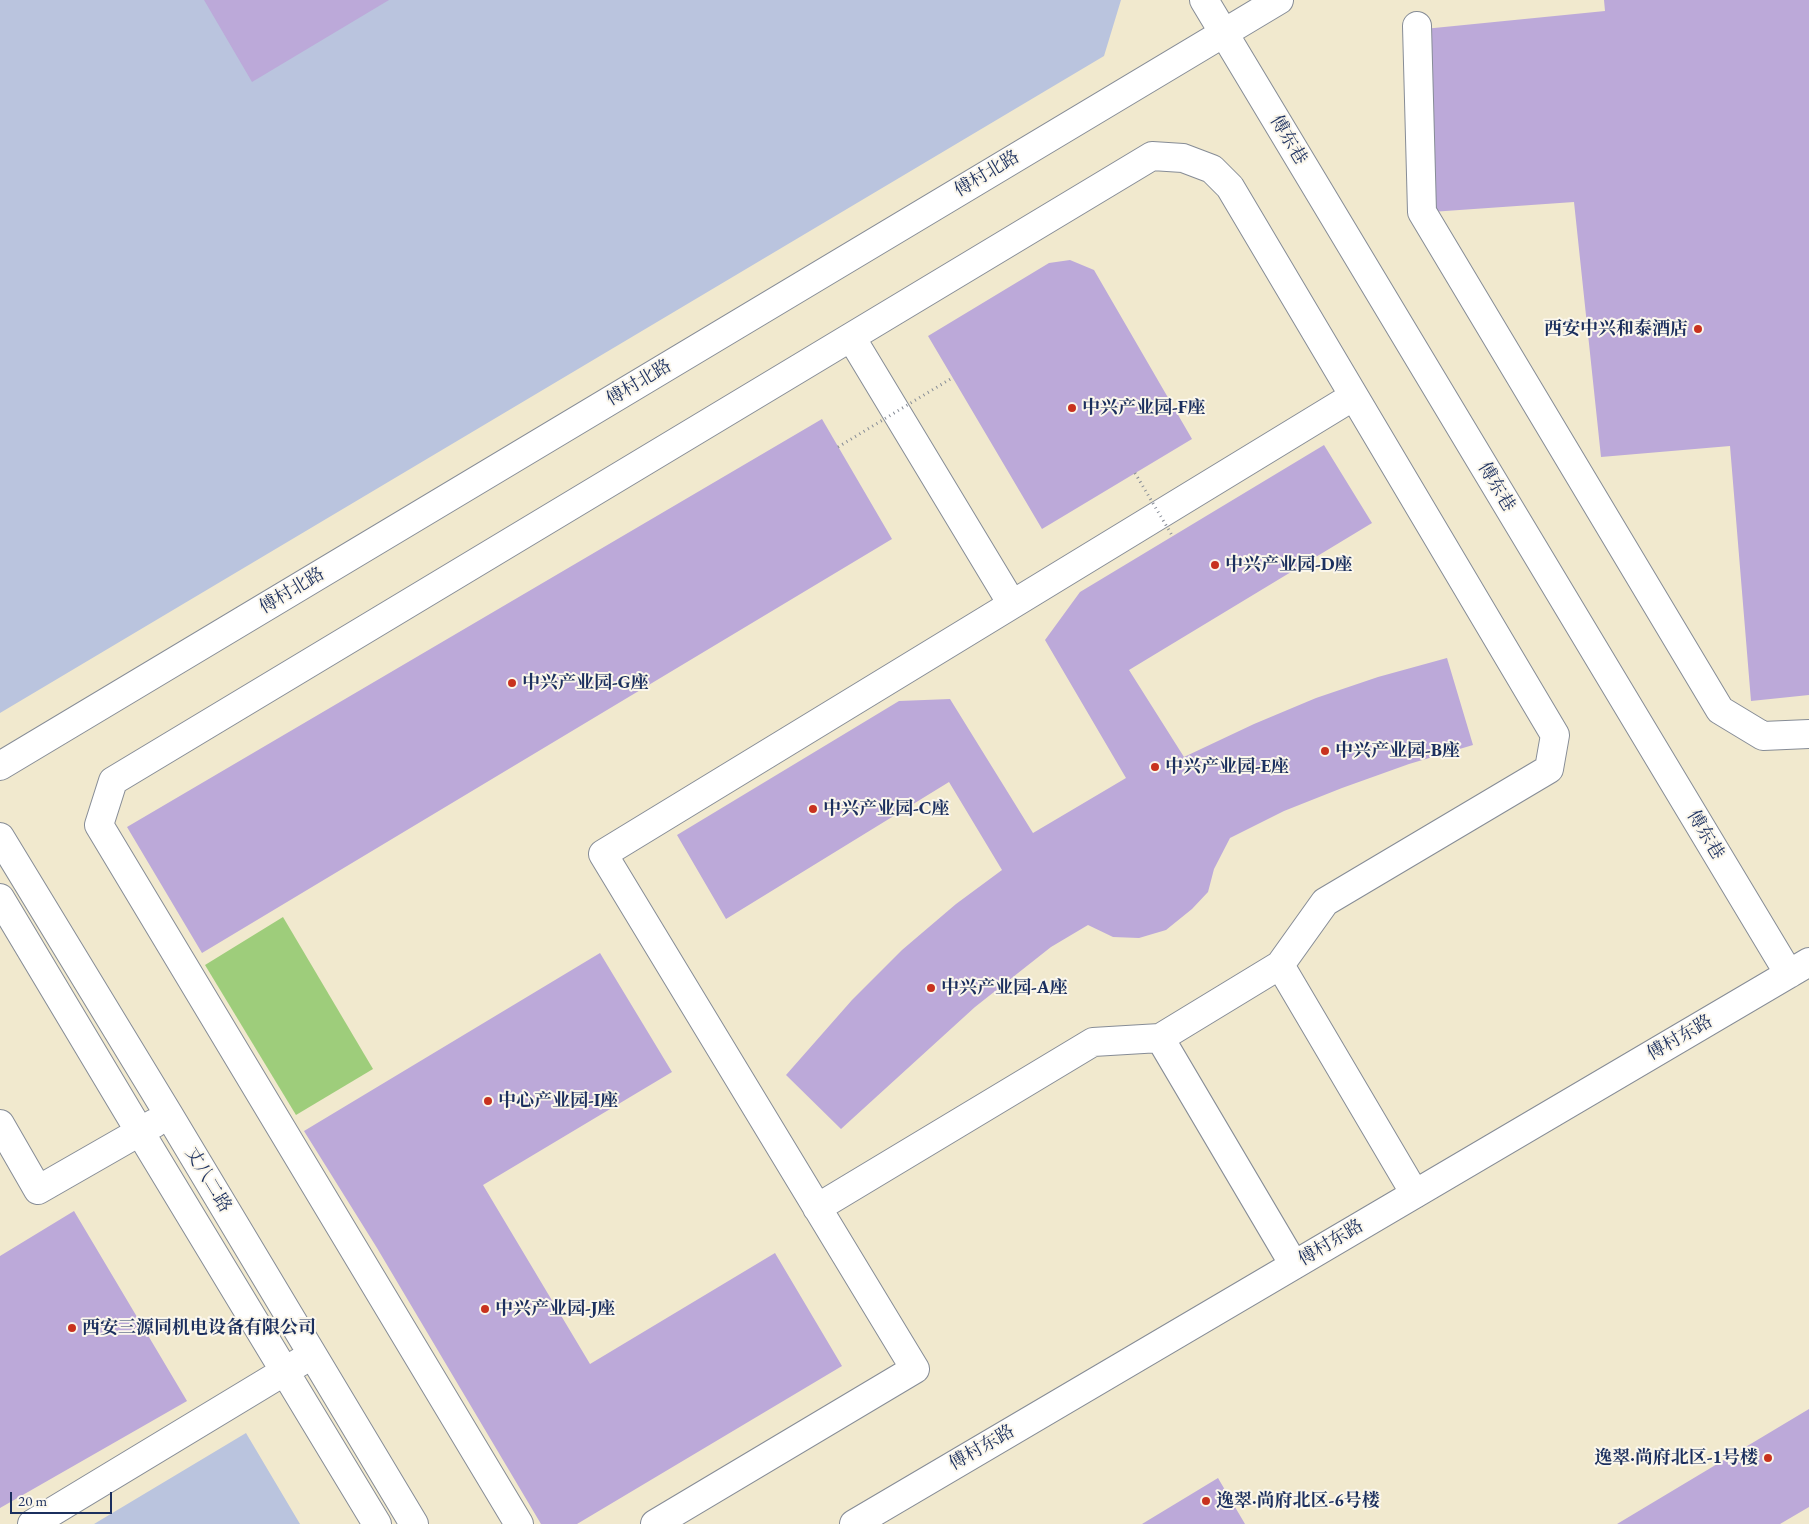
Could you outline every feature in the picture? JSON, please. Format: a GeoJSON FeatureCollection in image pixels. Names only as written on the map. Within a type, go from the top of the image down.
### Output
{"type":"FeatureCollection","features":[{"type":"Feature","properties":{"kind":"street","name":"傅东巷"},"geometry":{"type":"LineString","coordinates":[[1204,0],[1799,968]]}},
{"type":"Feature","properties":{"kind":"street","name":"傅村北路"},"geometry":{"type":"LineString","coordinates":[[0,766],[1279,0]]}},
{"type":"Feature","properties":{"kind":"street"},"geometry":{"type":"LineString","coordinates":[[1417,26],[1422,212],[1720,710],[1763,736],[1809,734]]}},
{"type":"Feature","properties":{"kind":"street"},"geometry":{"type":"LineString","coordinates":[[519,1524],[99,825],[113,781],[1152,156],[1183,158],[1212,169],[1230,187],[1555,735],[1549,769],[1325,902],[1280,965],[1160,1038],[1093,1042],[817,1208]]}},
{"type":"Feature","properties":{"kind":"street"},"geometry":{"type":"LineString","coordinates":[[851,337],[1012,604]]}},
{"type":"Feature","properties":{"kind":"street"},"geometry":{"type":"LineString","coordinates":[[656,1524],[915,1369],[603,854],[1354,396]]}},
{"type":"Feature","properties":{"kind":"street","name":"丈八二路"},"geometry":{"type":"LineString","coordinates":[[0,837],[170,1114],[414,1524]]}},
{"type":"Feature","properties":{"kind":"street","name":"丈八二路"},"geometry":{"type":"LineString","coordinates":[[0,898],[377,1524]]}},
{"type":"Feature","properties":{"kind":"street"},"geometry":{"type":"LineString","coordinates":[[1280,965],[1415,1194]]}},
{"type":"Feature","properties":{"kind":"street","name":"傅村东路"},"geometry":{"type":"LineString","coordinates":[[854,1524],[1799,968]]}},
{"type":"Feature","properties":{"kind":"street"},"geometry":{"type":"LineString","coordinates":[[1160,1038],[1294,1265]]}},
{"type":"Feature","properties":{"kind":"street"},"geometry":{"type":"LineString","coordinates":[[0,1124],[38,1190],[170,1114]]}},
{"type":"Feature","properties":{"kind":"street"},"geometry":{"type":"LineString","coordinates":[[32,1524],[312,1354]]}},
{"type":"Feature","properties":{"kind":"path"},"geometry":{"type":"LineString","coordinates":[[838,447],[952,378]]}},
{"type":"Feature","properties":{"kind":"path"},"geometry":{"type":"LineString","coordinates":[[1135,473],[1172,537]]}},
{"type":"Feature","properties":{"kind":"shaded area"},"geometry":{"type":"Polygon","coordinates":[[[0,0],[1121,0],[1104,56],[0,713],[0,0]]]}},
{"type":"Feature","properties":{"kind":"shaded area"},"geometry":{"type":"Polygon","coordinates":[[[246,1433],[300,1524],[94,1524],[246,1433]]]}},
{"type":"Feature","properties":{"kind":"green space"},"geometry":{"type":"Polygon","coordinates":[[[283,917],[373,1069],[296,1115],[205,965],[283,917]]]}},
{"type":"Feature","properties":{"kind":"building"},"geometry":{"type":"Polygon","coordinates":[[[204,0],[389,0],[252,82],[204,0]]]}},
{"type":"Feature","properties":{"kind":"building","name":"西安中兴和泰酒店"},"geometry":{"type":"Polygon","coordinates":[[[1604,0],[1809,0],[1809,695],[1751,701],[1730,446],[1601,457],[1574,202],[1431,212],[1424,29],[1605,11],[1604,0]]]}},
{"type":"Feature","properties":{"kind":"building","name":"中兴产业园-F座"},"geometry":{"type":"Polygon","coordinates":[[[1070,260],[1094,270],[1192,439],[1042,529],[928,336],[1049,263],[1070,260]]]}},
{"type":"Feature","properties":{"kind":"building","name":"中兴产业园-G座"},"geometry":{"type":"Polygon","coordinates":[[[822,419],[892,539],[202,953],[127,827],[822,419]]]}},
{"type":"Feature","properties":{"kind":"building"},"geometry":{"type":"Polygon","coordinates":[[[1324,445],[1372,523],[1129,670],[1184,757],[1254,724],[1316,698],[1378,677],[1447,658],[1473,745],[1409,764],[1342,788],[1284,811],[1230,838],[1214,869],[1208,892],[1192,909],[1166,930],[1139,938],[1113,937],[1088,925],[1051,947],[975,1007],[841,1129],[786,1075],[852,1000],[902,950],[956,904],[1002,870],[949,782],[726,919],[677,835],[899,701],[950,699],[1033,833],[1126,778],[1045,640],[1080,592],[1324,445]]]}},
{"type":"Feature","properties":{"kind":"building"},"geometry":{"type":"Polygon","coordinates":[[[600,953],[672,1072],[483,1185],[590,1364],[775,1253],[842,1366],[577,1524],[541,1524],[377,1248],[304,1131],[600,953]]]}},
{"type":"Feature","properties":{"kind":"building","name":"西安三源同机电设备有限公司"},"geometry":{"type":"Polygon","coordinates":[[[74,1211],[187,1401],[0,1508],[0,1256],[74,1211]]]}},
{"type":"Feature","properties":{"kind":"building","name":"逸翠·尚府北区-1号楼"},"geometry":{"type":"Polygon","coordinates":[[[1809,1409],[1809,1507],[1780,1524],[1617,1524],[1809,1409]]]}},
{"type":"Feature","properties":{"kind":"building","name":"逸翠·尚府北区-6号楼"},"geometry":{"type":"Polygon","coordinates":[[[1218,1478],[1245,1524],[1142,1524],[1218,1478]]]}},
{"type":"Feature","properties":{"kind":"place","name":"西安中兴和泰酒店"},"geometry":{"type":"Point","coordinates":[1698,329]}},
{"type":"Feature","properties":{"kind":"place","name":"中兴产业园-F座"},"geometry":{"type":"Point","coordinates":[1072,408]}},
{"type":"Feature","properties":{"kind":"place","name":"中兴产业园-D座"},"geometry":{"type":"Point","coordinates":[1215,565]}},
{"type":"Feature","properties":{"kind":"place","name":"中兴产业园-G座"},"geometry":{"type":"Point","coordinates":[512,683]}},
{"type":"Feature","properties":{"kind":"place","name":"中兴产业园-B座"},"geometry":{"type":"Point","coordinates":[1325,751]}},
{"type":"Feature","properties":{"kind":"place","name":"中兴产业园-E座"},"geometry":{"type":"Point","coordinates":[1155,767]}},
{"type":"Feature","properties":{"kind":"place","name":"中兴产业园-C座"},"geometry":{"type":"Point","coordinates":[813,809]}},
{"type":"Feature","properties":{"kind":"place","name":"中兴产业园-A座"},"geometry":{"type":"Point","coordinates":[931,988]}},
{"type":"Feature","properties":{"kind":"place","name":"中心产业园-I座"},"geometry":{"type":"Point","coordinates":[488,1101]}},
{"type":"Feature","properties":{"kind":"place","name":"中兴产业园-J座"},"geometry":{"type":"Point","coordinates":[485,1309]}},
{"type":"Feature","properties":{"kind":"place","name":"西安三源同机电设备有限公司"},"geometry":{"type":"Point","coordinates":[72,1328]}},
{"type":"Feature","properties":{"kind":"place","name":"逸翠·尚府北区-1号楼"},"geometry":{"type":"Point","coordinates":[1768,1458]}},
{"type":"Feature","properties":{"kind":"place","name":"逸翠·尚府北区-6号楼"},"geometry":{"type":"Point","coordinates":[1206,1501]}}]}
